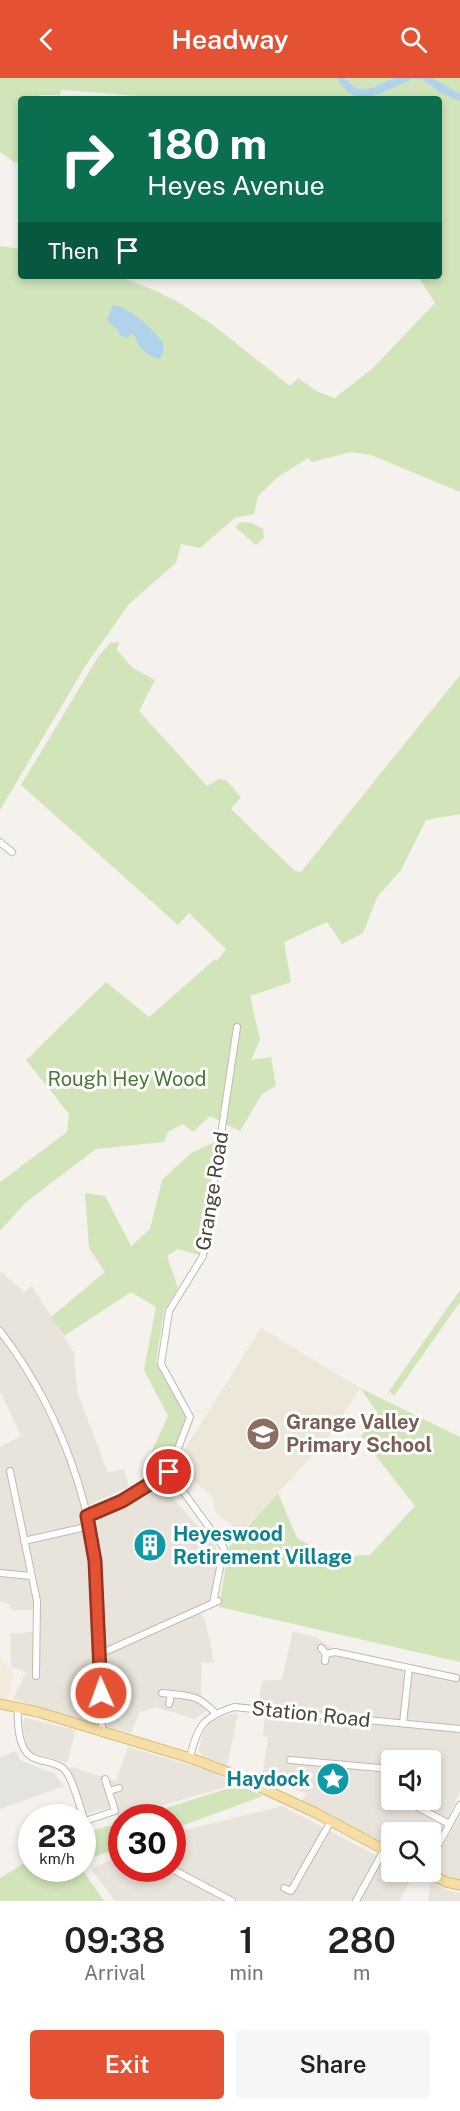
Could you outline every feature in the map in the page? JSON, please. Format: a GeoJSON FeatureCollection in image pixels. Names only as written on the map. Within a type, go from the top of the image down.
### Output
{"type":"FeatureCollection","features":[{"type":"Feature","properties":{"kind":"main road"},"geometry":{"type":"LineString","coordinates":[[0,1704],[190,1758],[249,1781],[381,1848]]}},
{"type":"Feature","properties":{"kind":"main road"},"geometry":{"type":"LineString","coordinates":[[441,1880],[460,1885]]}},
{"type":"Feature","properties":{"kind":"street"},"geometry":{"type":"LineString","coordinates":[[0,842],[12,852]]}},
{"type":"Feature","properties":{"kind":"street","name":"Grange Road"},"geometry":{"type":"LineString","coordinates":[[169,1472],[190,1417],[161,1364],[169,1311],[203,1256],[237,1027]]}},
{"type":"Feature","properties":{"kind":"street"},"geometry":{"type":"LineString","coordinates":[[0,1331],[14,1349],[48,1408],[75,1474],[90,1526],[95,1561],[102,1732]]}},
{"type":"Feature","properties":{"kind":"street"},"geometry":{"type":"LineString","coordinates":[[10,1471],[37,1601],[36,1676]]}},
{"type":"Feature","properties":{"kind":"street"},"geometry":{"type":"LineString","coordinates":[[87,1516],[122,1501],[169,1472],[224,1548],[216,1602],[100,1654]]}},
{"type":"Feature","properties":{"kind":"street"},"geometry":{"type":"LineString","coordinates":[[24,1541],[90,1526]]}},
{"type":"Feature","properties":{"kind":"street"},"geometry":{"type":"LineString","coordinates":[[0,1572],[31,1576]]}},
{"type":"Feature","properties":{"kind":"street"},"geometry":{"type":"LineString","coordinates":[[324,1654],[335,1652],[456,1678]]}},
{"type":"Feature","properties":{"kind":"street"},"geometry":{"type":"LineString","coordinates":[[403,1723],[409,1668]]}},
{"type":"Feature","properties":{"kind":"street"},"geometry":{"type":"LineString","coordinates":[[162,1693],[196,1697],[206,1703],[215,1713],[200,1726],[190,1758]]}},
{"type":"Feature","properties":{"kind":"street"},"geometry":{"type":"LineString","coordinates":[[170,1704],[171,1694]]}},
{"type":"Feature","properties":{"kind":"street","name":"Station Road"},"geometry":{"type":"LineString","coordinates":[[215,1713],[234,1707],[460,1729]]}},
{"type":"Feature","properties":{"kind":"street"},"geometry":{"type":"LineString","coordinates":[[18,1708],[18,1724],[25,1753],[56,1765],[67,1773],[85,1821],[115,1811],[105,1779]]}},
{"type":"Feature","properties":{"kind":"street"},"geometry":{"type":"LineString","coordinates":[[291,1760],[381,1768]]}},
{"type":"Feature","properties":{"kind":"street"},"geometry":{"type":"LineString","coordinates":[[109,1791],[119,1788]]}},
{"type":"Feature","properties":{"kind":"street"},"geometry":{"type":"LineString","coordinates":[[441,1839],[449,1824],[457,1819],[460,1805]]}},
{"type":"Feature","properties":{"kind":"street"},"geometry":{"type":"LineString","coordinates":[[423,1810],[449,1824]]}},
{"type":"Feature","properties":{"kind":"street"},"geometry":{"type":"LineString","coordinates":[[284,1888],[291,1891],[331,1821]]}},
{"type":"Feature","properties":{"kind":"street"},"geometry":{"type":"LineString","coordinates":[[356,1901],[381,1863]]}},
{"type":"Feature","properties":{"kind":"street"},"geometry":{"type":"LineString","coordinates":[[186,1876],[232,1901]]}},
{"type":"Feature","properties":{"kind":"shaded area"},"geometry":{"type":"Polygon","coordinates":[[[0,1271],[24,1292],[32,1286],[74,1353],[77,1391],[108,1473],[124,1469],[129,1487],[82,1508],[89,1541],[94,1595],[103,1594],[94,1520],[163,1483],[167,1492],[216,1546],[218,1589],[215,1601],[195,1608],[205,1619],[214,1662],[202,1663],[201,1693],[206,1711],[194,1719],[155,1707],[139,1713],[131,1733],[67,1717],[13,1699],[26,1672],[11,1667],[10,1634],[39,1631],[38,1610],[11,1610],[9,1604],[0,1601],[0,1447],[21,1436],[0,1391],[0,1271]]]}},
{"type":"Feature","properties":{"kind":"shaded area","name":"Grange Valley Primary School"},"geometry":{"type":"Polygon","coordinates":[[[261,1328],[360,1388],[326,1441],[241,1532],[216,1513],[212,1496],[174,1466],[261,1328]]]}},
{"type":"Feature","properties":{"kind":"shaded area"},"geometry":{"type":"Polygon","coordinates":[[[293,1631],[316,1637],[334,1650],[460,1674],[460,1792],[441,1832],[441,1822],[381,1822],[381,1843],[301,1801],[307,1794],[270,1779],[263,1772],[268,1737],[263,1736],[265,1714],[257,1713],[262,1681],[282,1679],[293,1631]]]}},
{"type":"Feature","properties":{"kind":"shaded area"},"geometry":{"type":"Polygon","coordinates":[[[0,1654],[2,1661],[13,1672],[7,1703],[0,1702],[0,1654]]]}},
{"type":"Feature","properties":{"kind":"shaded area"},"geometry":{"type":"Polygon","coordinates":[[[238,1714],[227,1765],[203,1757],[199,1750],[203,1732],[214,1720],[238,1714]]]}},
{"type":"Feature","properties":{"kind":"shaded area"},"geometry":{"type":"Polygon","coordinates":[[[25,1718],[76,1730],[67,1763],[28,1751],[22,1724],[25,1718]]]}},
{"type":"Feature","properties":{"kind":"shaded area"},"geometry":{"type":"Polygon","coordinates":[[[128,1747],[210,1771],[237,1784],[168,1804],[108,1804],[108,1808],[96,1811],[96,1804],[82,1804],[70,1770],[71,1767],[116,1781],[128,1747]]]}},
{"type":"Feature","properties":{"kind":"shaded area"},"geometry":{"type":"Polygon","coordinates":[[[16,1751],[20,1760],[55,1774],[64,1786],[0,1809],[0,1757],[16,1751]]]}},
{"type":"Feature","properties":{"kind":"shaded area"},"geometry":{"type":"Polygon","coordinates":[[[282,1806],[381,1858],[381,1882],[410,1882],[399,1901],[115,1901],[96,1876],[96,1867],[108,1861],[108,1882],[186,1882],[186,1830],[282,1806]]]}},
{"type":"Feature","properties":{"kind":"shaded area"},"geometry":{"type":"Polygon","coordinates":[[[460,1815],[460,1883],[441,1876],[441,1849],[460,1815]]]}},
{"type":"Feature","properties":{"kind":"shaded area"},"geometry":{"type":"Polygon","coordinates":[[[431,1882],[460,1893],[460,1901],[428,1901],[431,1882]]]}},
{"type":"Feature","properties":{"kind":"green space"},"geometry":{"type":"Polygon","coordinates":[[[0,78],[460,78],[460,492],[371,455],[351,452],[312,462],[308,458],[278,477],[258,496],[254,514],[235,518],[200,548],[181,544],[176,563],[129,604],[86,665],[0,810],[0,246],[18,249],[18,279],[126,279],[154,290],[178,302],[213,325],[290,386],[298,378],[318,392],[335,398],[373,368],[435,303],[420,279],[442,279],[442,96],[140,96],[61,90],[60,95],[18,96],[18,163],[0,152],[0,78]]]}},
{"type":"Feature","properties":{"kind":"green space"},"geometry":{"type":"Polygon","coordinates":[[[241,522],[252,523],[263,529],[264,538],[256,545],[235,527],[241,522]]]}},
{"type":"Feature","properties":{"kind":"green space","name":"Rough Hey Wood"},"geometry":{"type":"Polygon","coordinates":[[[119,642],[117,650],[133,668],[155,680],[139,711],[207,786],[219,779],[226,780],[241,797],[231,809],[295,871],[301,872],[460,675],[460,814],[426,820],[401,870],[377,897],[363,933],[342,944],[327,922],[284,942],[291,982],[250,996],[260,1040],[251,1060],[271,1057],[276,1086],[262,1094],[240,1131],[210,1116],[193,1132],[183,1124],[168,1132],[164,1142],[96,1149],[25,1203],[0,1231],[0,1182],[67,1132],[69,1114],[26,1060],[106,982],[149,1017],[215,959],[217,961],[226,949],[189,913],[178,925],[21,785],[98,657],[110,643],[119,642]]]}},
{"type":"Feature","properties":{"kind":"green space"},"geometry":{"type":"Polygon","coordinates":[[[215,1142],[199,1255],[178,1249],[167,1256],[178,1288],[164,1311],[156,1362],[186,1417],[166,1469],[151,1475],[145,1466],[168,1416],[144,1370],[156,1307],[131,1292],[64,1336],[51,1317],[105,1272],[89,1248],[85,1193],[105,1196],[131,1246],[150,1229],[162,1180],[191,1153],[215,1142]]]}},
{"type":"Feature","properties":{"kind":"green space"},"geometry":{"type":"Polygon","coordinates":[[[460,1290],[460,1302],[394,1396],[389,1391],[460,1290]]]}},
{"type":"Feature","properties":{"kind":"green space"},"geometry":{"type":"Polygon","coordinates":[[[360,1388],[460,1437],[460,1662],[219,1607],[229,1547],[278,1493],[297,1538],[331,1557],[370,1555],[415,1506],[361,1437],[377,1412],[360,1388]]]}},
{"type":"Feature","properties":{"kind":"green space"},"geometry":{"type":"Polygon","coordinates":[[[239,1785],[263,1796],[186,1824],[186,1804],[179,1804],[239,1785]]]}},
{"type":"Feature","properties":{"kind":"green space"},"geometry":{"type":"Polygon","coordinates":[[[108,1826],[108,1852],[96,1856],[96,1830],[108,1826]]]}},
{"type":"Feature","properties":{"kind":"green space"},"geometry":{"type":"Polygon","coordinates":[[[18,1867],[18,1882],[91,1882],[104,1901],[0,1901],[0,1878],[18,1867]]]}},
{"type":"Feature","properties":{"kind":"water"},"geometry":{"type":"Polygon","coordinates":[[[337,78],[344,78],[356,88],[365,89],[395,78],[432,78],[460,94],[460,101],[441,93],[422,79],[412,79],[372,96],[359,96],[345,89],[337,78]]]}},
{"type":"Feature","properties":{"kind":"water"},"geometry":{"type":"Polygon","coordinates":[[[113,305],[134,314],[155,333],[164,346],[160,359],[144,351],[134,335],[131,334],[127,338],[120,335],[107,320],[113,305]]]}},
{"type":"Feature","properties":{"kind":"place","name":"Grange Valley Primary School"},"geometry":{"type":"Point","coordinates":[263,1434]}},
{"type":"Feature","properties":{"kind":"place","name":"Heyeswood Retirement Village"},"geometry":{"type":"Point","coordinates":[150,1545]}},
{"type":"Feature","properties":{"kind":"place","name":"Haydock"},"geometry":{"type":"Point","coordinates":[333,1779]}},
{"type":"Feature","properties":{"kind":"route"},"geometry":{"type":"LineString","coordinates":[[101,1693],[95,1561],[87,1516],[122,1501],[169,1472]]}}]}
